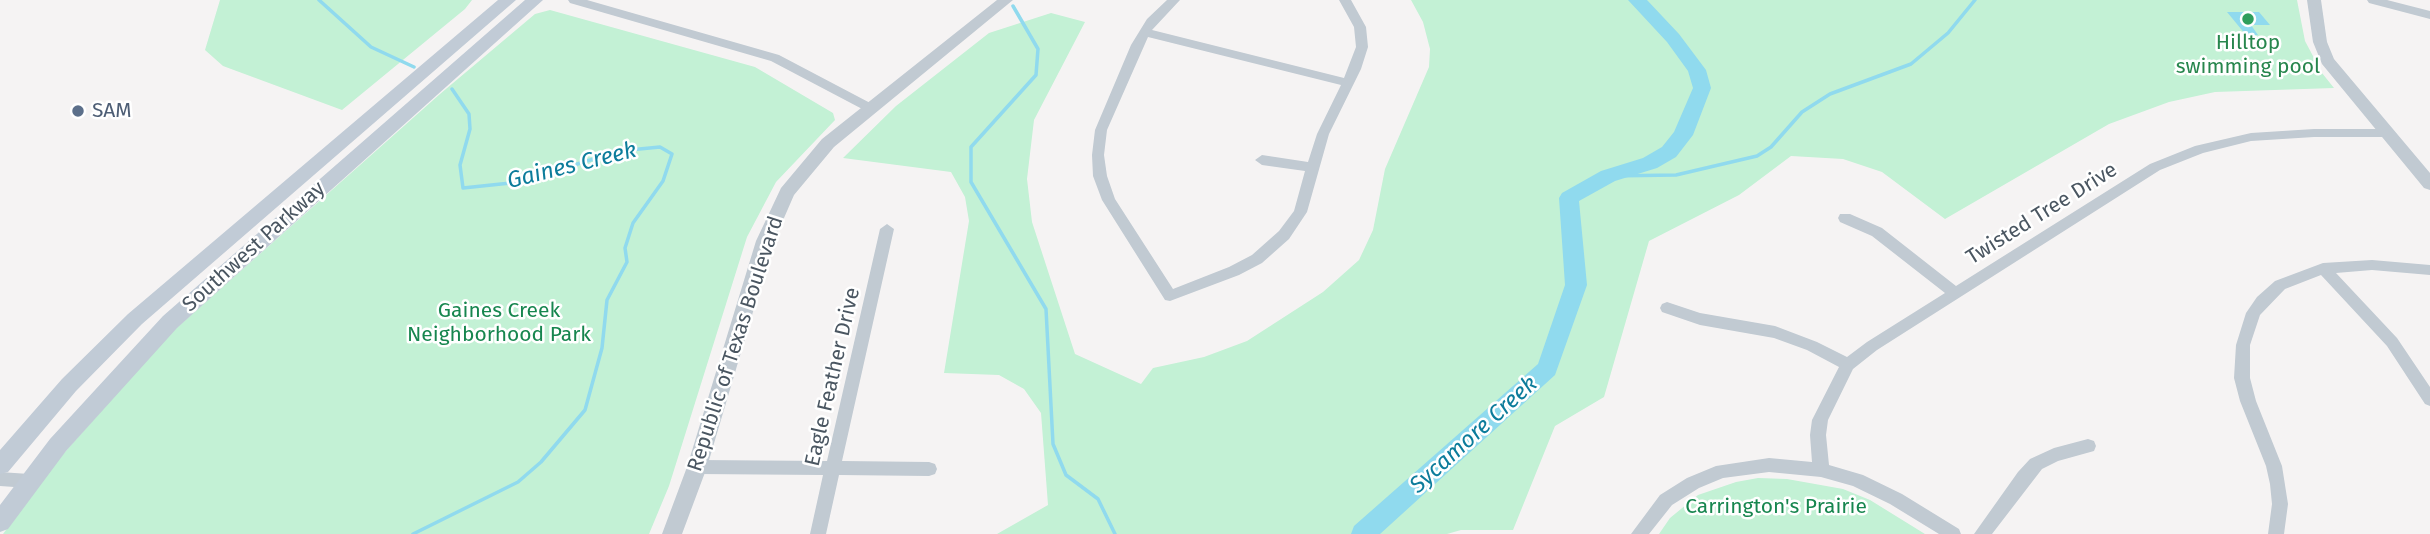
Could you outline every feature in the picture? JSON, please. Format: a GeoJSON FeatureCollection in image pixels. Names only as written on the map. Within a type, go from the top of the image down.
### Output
{"type":"FeatureCollection","features":[{"type":"Feature","properties":{"kind":"main road","name":"Southwest Parkway"},"geometry":{"type":"LineString","coordinates":[[0,465],[69,385],[107,346],[274,198],[508,0]]}},
{"type":"Feature","properties":{"kind":"main road","name":"Southwest Parkway"},"geometry":{"type":"LineString","coordinates":[[0,522],[29,481],[135,359],[198,296],[535,0]]}},
{"type":"Feature","properties":{"kind":"main road"},"geometry":{"type":"LineString","coordinates":[[198,296],[202,279],[283,204],[274,198]]}},
{"type":"Feature","properties":{"kind":"street"},"geometry":{"type":"LineString","coordinates":[[574,0],[766,55],[870,108]]}},
{"type":"Feature","properties":{"kind":"street","name":"Republic of Texas Boulevard"},"geometry":{"type":"LineString","coordinates":[[672,534],[697,467],[774,215],[794,182],[818,153],[870,108],[1006,0]]}},
{"type":"Feature","properties":{"kind":"street"},"geometry":{"type":"LineString","coordinates":[[1174,0],[1144,32],[1131,56],[1101,130],[1098,166],[1109,200],[1170,296],[1234,271],[1270,249],[1300,212],[1324,134],[1359,59],[1362,37],[1356,18],[1345,0]]}},
{"type":"Feature","properties":{"kind":"street"},"geometry":{"type":"LineString","coordinates":[[2315,0],[2320,42],[2326,59],[2430,184]]}},
{"type":"Feature","properties":{"kind":"street"},"geometry":{"type":"LineString","coordinates":[[2373,0],[2430,15]]}},
{"type":"Feature","properties":{"kind":"street"},"geometry":{"type":"LineString","coordinates":[[1144,32],[1348,83]]}},
{"type":"Feature","properties":{"kind":"street","name":"Twisted Tree Drive"},"geometry":{"type":"LineString","coordinates":[[1821,470],[1818,435],[1820,419],[1848,365],[1872,346],[2155,167],[2186,154],[2235,140],[2269,135],[2387,133]]}},
{"type":"Feature","properties":{"kind":"street"},"geometry":{"type":"LineString","coordinates":[[1262,160],[1314,168]]}},
{"type":"Feature","properties":{"kind":"street"},"geometry":{"type":"LineString","coordinates":[[1845,218],[1877,232],[1956,293]]}},
{"type":"Feature","properties":{"kind":"street","name":"Eagle Feather Drive"},"geometry":{"type":"LineString","coordinates":[[818,534],[887,229]]}},
{"type":"Feature","properties":{"kind":"street"},"geometry":{"type":"LineString","coordinates":[[2276,534],[2280,503],[2278,484],[2242,378],[2243,345],[2253,313],[2272,291],[2290,279],[2323,268],[2372,265],[2430,270]]}},
{"type":"Feature","properties":{"kind":"street"},"geometry":{"type":"LineString","coordinates":[[2323,268],[2392,342],[2430,400]]}},
{"type":"Feature","properties":{"kind":"street"},"geometry":{"type":"LineString","coordinates":[[1667,308],[1700,319],[1775,332],[1812,346],[1848,365]]}},
{"type":"Feature","properties":{"kind":"street"},"geometry":{"type":"LineString","coordinates":[[1982,534],[2036,464],[2088,446]]}},
{"type":"Feature","properties":{"kind":"street"},"geometry":{"type":"LineString","coordinates":[[1639,534],[1665,500],[1706,476],[1769,465],[1821,470],[1877,489],[1953,534]]}},
{"type":"Feature","properties":{"kind":"street"},"geometry":{"type":"LineString","coordinates":[[697,467],[929,469]]}},
{"type":"Feature","properties":{"kind":"street"},"geometry":{"type":"LineString","coordinates":[[0,479],[29,481]]}},
{"type":"Feature","properties":{"kind":"green space"},"geometry":{"type":"Polygon","coordinates":[[[220,0],[472,0],[465,9],[342,110],[223,66],[205,50],[220,0]]]}},
{"type":"Feature","properties":{"kind":"green space"},"geometry":{"type":"Polygon","coordinates":[[[1411,0],[2297,0],[2305,41],[2322,73],[2334,88],[2215,92],[2169,102],[2109,124],[1945,219],[1882,172],[1843,159],[1791,156],[1739,195],[1649,241],[1604,397],[1555,426],[1513,530],[1461,530],[1447,534],[997,534],[1048,505],[1041,413],[1024,389],[999,375],[944,373],[969,221],[965,197],[951,172],[843,158],[896,106],[989,33],[1051,13],[1085,22],[1034,120],[1027,179],[1032,222],[1075,354],[1141,384],[1153,368],[1204,357],[1247,341],[1323,292],[1359,260],[1373,230],[1385,169],[1429,67],[1430,49],[1423,22],[1411,0]]]}},
{"type":"Feature","properties":{"kind":"green space","name":"Gaines Creek Neighborhood Park"},"geometry":{"type":"Polygon","coordinates":[[[550,10],[755,67],[833,113],[835,120],[776,182],[747,237],[669,486],[649,534],[3,534],[57,461],[164,339],[440,94],[535,14],[550,10]]]}},
{"type":"Feature","properties":{"kind":"green space","name":"Carrington's Prairie"},"geometry":{"type":"Polygon","coordinates":[[[1758,478],[1787,479],[1843,489],[1870,500],[1925,534],[1659,534],[1670,518],[1698,495],[1736,482],[1758,478]]]}},
{"type":"Feature","properties":{"kind":"water","name":"Hilltop swimming pool"},"geometry":{"type":"Polygon","coordinates":[[[2227,12],[2259,12],[2270,25],[2251,25],[2258,35],[2246,35],[2227,12]]]}},
{"type":"Feature","properties":{"kind":"waterway","name":"Gaines Creek"},"geometry":{"type":"LineString","coordinates":[[319,0],[371,47],[414,67]]}},
{"type":"Feature","properties":{"kind":"waterway","name":"Sycamore Creek"},"geometry":{"type":"LineString","coordinates":[[1363,534],[1547,369],[1576,285],[1569,198],[1608,176],[1650,163],[1669,152],[1683,135],[1702,88],[1697,70],[1673,38],[1637,0]]}},
{"type":"Feature","properties":{"kind":"waterway"},"geometry":{"type":"LineString","coordinates":[[1608,176],[1676,175],[1757,156],[1771,147],[1802,112],[1830,94],[1911,64],[1948,33],[1975,0]]}},
{"type":"Feature","properties":{"kind":"waterway"},"geometry":{"type":"LineString","coordinates":[[1013,6],[1038,49],[1036,75],[971,147],[971,182],[1046,309],[1053,444],[1066,475],[1098,499],[1115,534]]}},
{"type":"Feature","properties":{"kind":"waterway","name":"Gaines Creek"},"geometry":{"type":"LineString","coordinates":[[413,534],[518,482],[541,462],[585,410],[602,348],[607,300],[627,262],[625,248],[633,223],[663,181],[672,154],[660,147],[619,151],[520,182],[463,188],[460,165],[470,129],[469,114],[452,89]]}},
{"type":"Feature","properties":{"kind":"place","name":"Hilltop swimming pool"},"geometry":{"type":"Point","coordinates":[2248,19]}},
{"type":"Feature","properties":{"kind":"place","name":"SAM"},"geometry":{"type":"Point","coordinates":[78,111]}}]}
